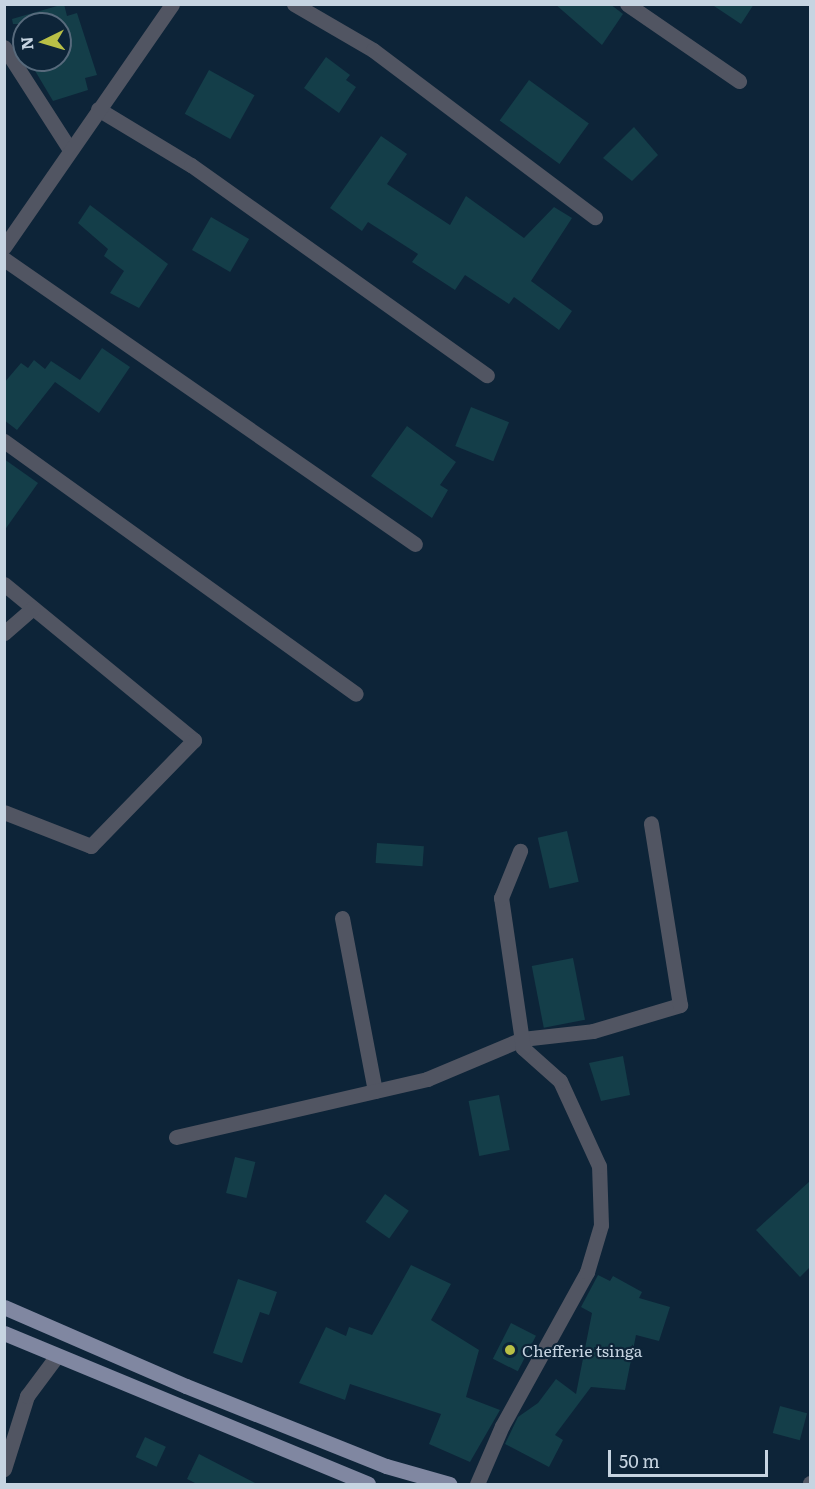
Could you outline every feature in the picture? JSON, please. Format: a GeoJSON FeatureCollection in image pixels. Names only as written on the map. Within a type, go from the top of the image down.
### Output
{"type":"FeatureCollection","features":[{"type":"Feature","properties":{"kind":"main road"},"geometry":{"type":"LineString","coordinates":[[4,1307],[186,1386],[386,1466],[448,1485]]}},
{"type":"Feature","properties":{"kind":"main road"},"geometry":{"type":"LineString","coordinates":[[4,1333],[56,1357],[369,1485]]}},
{"type":"Feature","properties":{"kind":"street"},"geometry":{"type":"LineString","coordinates":[[4,247],[172,4]]}},
{"type":"Feature","properties":{"kind":"street"},"geometry":{"type":"LineString","coordinates":[[294,4],[373,50],[595,217]]}},
{"type":"Feature","properties":{"kind":"street"},"geometry":{"type":"LineString","coordinates":[[627,4],[739,81]]}},
{"type":"Feature","properties":{"kind":"street"},"geometry":{"type":"LineString","coordinates":[[4,47],[70,150]]}},
{"type":"Feature","properties":{"kind":"street"},"geometry":{"type":"LineString","coordinates":[[99,109],[191,165],[487,375]]}},
{"type":"Feature","properties":{"kind":"street"},"geometry":{"type":"LineString","coordinates":[[4,259],[415,544]]}},
{"type":"Feature","properties":{"kind":"street"},"geometry":{"type":"LineString","coordinates":[[4,441],[356,694]]}},
{"type":"Feature","properties":{"kind":"street"},"geometry":{"type":"LineString","coordinates":[[4,584],[194,740],[91,846],[4,812]]}},
{"type":"Feature","properties":{"kind":"street"},"geometry":{"type":"LineString","coordinates":[[4,633],[33,608]]}},
{"type":"Feature","properties":{"kind":"street"},"geometry":{"type":"LineString","coordinates":[[176,1137],[427,1079],[522,1038],[593,1031],[680,1005],[651,823]]}},
{"type":"Feature","properties":{"kind":"street"},"geometry":{"type":"LineString","coordinates":[[477,1485],[502,1426],[587,1272],[601,1225],[599,1166],[560,1081],[523,1048],[501,898],[520,850]]}},
{"type":"Feature","properties":{"kind":"street"},"geometry":{"type":"LineString","coordinates":[[342,918],[375,1091]]}},
{"type":"Feature","properties":{"kind":"street"},"geometry":{"type":"LineString","coordinates":[[4,1469],[27,1396],[56,1357]]}},
{"type":"Feature","properties":{"kind":"building"},"geometry":{"type":"Polygon","coordinates":[[[64,4],[66,12],[36,12],[64,4]]]}},
{"type":"Feature","properties":{"kind":"building"},"geometry":{"type":"Polygon","coordinates":[[[555,4],[610,4],[623,14],[602,45],[555,4]]]}},
{"type":"Feature","properties":{"kind":"building"},"geometry":{"type":"Polygon","coordinates":[[[711,4],[754,4],[741,24],[711,4]]]}},
{"type":"Feature","properties":{"kind":"building"},"geometry":{"type":"Polygon","coordinates":[[[77,13],[97,75],[85,78],[88,90],[53,101],[36,72],[72,72],[72,14],[77,13]]]}},
{"type":"Feature","properties":{"kind":"building"},"geometry":{"type":"Polygon","coordinates":[[[326,57],[350,75],[346,80],[356,87],[339,113],[304,88],[326,57]]]}},
{"type":"Feature","properties":{"kind":"building"},"geometry":{"type":"Polygon","coordinates":[[[209,70],[254,95],[230,139],[185,114],[209,70]]]}},
{"type":"Feature","properties":{"kind":"building"},"geometry":{"type":"Polygon","coordinates":[[[529,80],[589,123],[559,164],[500,120],[529,80]]]}},
{"type":"Feature","properties":{"kind":"building"},"geometry":{"type":"Polygon","coordinates":[[[634,127],[658,155],[632,181],[603,158],[634,127]]]}},
{"type":"Feature","properties":{"kind":"building"},"geometry":{"type":"Polygon","coordinates":[[[381,136],[407,154],[387,184],[450,225],[466,196],[524,238],[554,207],[572,218],[531,281],[572,311],[559,330],[514,297],[509,304],[465,275],[455,290],[412,262],[418,254],[368,222],[362,231],[330,208],[381,136]]]}},
{"type":"Feature","properties":{"kind":"building"},"geometry":{"type":"Polygon","coordinates":[[[90,205],[168,264],[139,308],[110,293],[124,271],[104,256],[108,249],[78,223],[90,205]]]}},
{"type":"Feature","properties":{"kind":"building"},"geometry":{"type":"Polygon","coordinates":[[[211,217],[249,239],[230,272],[192,250],[211,217]]]}},
{"type":"Feature","properties":{"kind":"building"},"geometry":{"type":"Polygon","coordinates":[[[102,348],[130,367],[99,413],[55,382],[17,430],[4,420],[4,383],[21,363],[28,368],[34,360],[45,369],[51,361],[80,380],[102,348]]]}},
{"type":"Feature","properties":{"kind":"building"},"geometry":{"type":"Polygon","coordinates":[[[471,407],[509,422],[493,461],[455,446],[471,407]]]}},
{"type":"Feature","properties":{"kind":"building"},"geometry":{"type":"Polygon","coordinates":[[[407,426],[456,462],[440,485],[448,490],[432,518],[371,476],[407,426]]]}},
{"type":"Feature","properties":{"kind":"building"},"geometry":{"type":"Polygon","coordinates":[[[4,459],[38,483],[4,531],[4,459]]]}},
{"type":"Feature","properties":{"kind":"building"},"geometry":{"type":"Polygon","coordinates":[[[567,831],[579,882],[549,888],[538,838],[567,831]]]}},
{"type":"Feature","properties":{"kind":"building"},"geometry":{"type":"Polygon","coordinates":[[[377,843],[424,846],[422,866],[376,863],[377,843]]]}},
{"type":"Feature","properties":{"kind":"building"},"geometry":{"type":"Polygon","coordinates":[[[573,958],[585,1020],[544,1028],[532,966],[573,958]]]}},
{"type":"Feature","properties":{"kind":"building"},"geometry":{"type":"Polygon","coordinates":[[[623,1056],[630,1095],[601,1101],[589,1063],[623,1056]]]}},
{"type":"Feature","properties":{"kind":"building"},"geometry":{"type":"Polygon","coordinates":[[[499,1095],[510,1150],[479,1156],[469,1101],[499,1095]]]}},
{"type":"Feature","properties":{"kind":"building"},"geometry":{"type":"Polygon","coordinates":[[[235,1157],[255,1162],[246,1198],[226,1193],[235,1157]]]}},
{"type":"Feature","properties":{"kind":"building"},"geometry":{"type":"Polygon","coordinates":[[[810,1181],[810,1267],[800,1277],[756,1230],[810,1181]]]}},
{"type":"Feature","properties":{"kind":"building"},"geometry":{"type":"Polygon","coordinates":[[[385,1194],[409,1211],[389,1238],[365,1222],[385,1194]]]}},
{"type":"Feature","properties":{"kind":"building"},"geometry":{"type":"Polygon","coordinates":[[[411,1265],[451,1284],[431,1320],[479,1350],[466,1397],[500,1410],[470,1462],[429,1444],[441,1414],[350,1384],[345,1400],[299,1383],[326,1327],[346,1336],[349,1327],[372,1335],[411,1265]]]}},
{"type":"Feature","properties":{"kind":"building"},"geometry":{"type":"Polygon","coordinates":[[[598,1275],[610,1281],[613,1276],[642,1292],[639,1298],[670,1307],[659,1341],[636,1335],[625,1390],[591,1387],[555,1435],[563,1440],[549,1467],[505,1444],[518,1417],[538,1403],[556,1379],[576,1394],[592,1313],[581,1307],[598,1275]]]}},
{"type":"Feature","properties":{"kind":"building"},"geometry":{"type":"Polygon","coordinates":[[[238,1279],[277,1292],[269,1315],[260,1312],[242,1363],[213,1353],[238,1279]]]}},
{"type":"Feature","properties":{"kind":"building"},"geometry":{"type":"Polygon","coordinates":[[[511,1323],[536,1336],[518,1371],[493,1359],[511,1323]]]}},
{"type":"Feature","properties":{"kind":"building"},"geometry":{"type":"Polygon","coordinates":[[[780,1406],[807,1413],[800,1440],[773,1433],[780,1406]]]}},
{"type":"Feature","properties":{"kind":"building"},"geometry":{"type":"Polygon","coordinates":[[[145,1437],[166,1447],[157,1467],[136,1457],[145,1437]]]}},
{"type":"Feature","properties":{"kind":"building"},"geometry":{"type":"Polygon","coordinates":[[[199,1454],[259,1485],[199,1485],[187,1479],[199,1454]]]}},
{"type":"Feature","properties":{"kind":"place","name":"Chefferie tsinga"},"geometry":{"type":"Point","coordinates":[510,1350]}}]}
